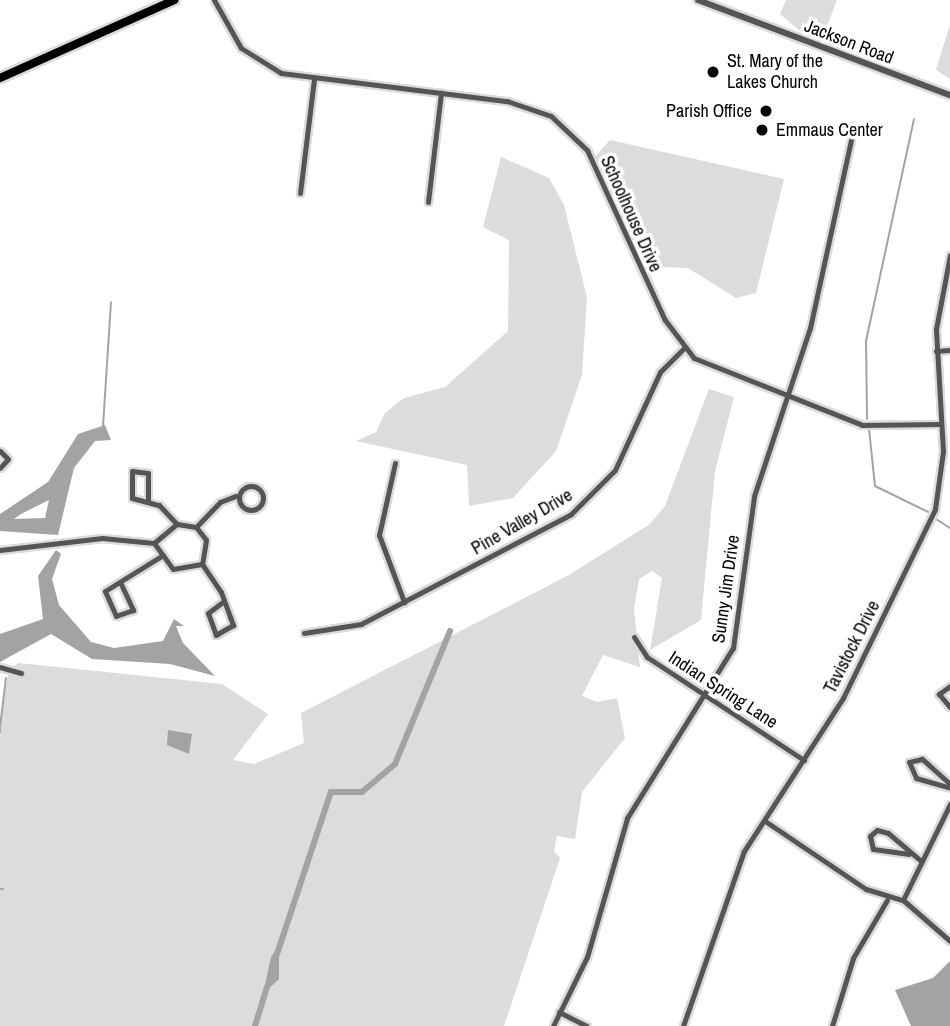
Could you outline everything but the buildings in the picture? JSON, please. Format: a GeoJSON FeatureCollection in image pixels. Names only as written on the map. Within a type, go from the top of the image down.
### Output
{"type":"FeatureCollection","features":[{"type":"Feature","properties":{"kind":"main road"},"geometry":{"type":"LineString","coordinates":[[0,78],[174,0]]}},
{"type":"Feature","properties":{"kind":"street","name":"Schoolhouse Drive"},"geometry":{"type":"LineString","coordinates":[[214,0],[249,56],[281,73],[517,102],[572,132],[597,169],[683,349],[709,368],[862,425],[941,424]]}},
{"type":"Feature","properties":{"kind":"street","name":"Jackson Road"},"geometry":{"type":"LineString","coordinates":[[698,0],[950,95]]}},
{"type":"Feature","properties":{"kind":"street"},"geometry":{"type":"LineString","coordinates":[[300,193],[314,79]]}},
{"type":"Feature","properties":{"kind":"street"},"geometry":{"type":"LineString","coordinates":[[428,202],[442,93]]}},
{"type":"Feature","properties":{"kind":"street","name":"Sunny Jim Drive"},"geometry":{"type":"LineString","coordinates":[[553,1026],[587,957],[627,818],[733,648],[754,496],[788,399],[854,126]]}},
{"type":"Feature","properties":{"kind":"street","name":"Tavistock Drive"},"geometry":{"type":"LineString","coordinates":[[683,1026],[733,875],[843,698],[927,528],[943,470],[936,351],[950,255]]}},
{"type":"Feature","properties":{"kind":"street","name":"Pine Valley Drive"},"geometry":{"type":"LineString","coordinates":[[304,633],[348,629],[404,602],[576,509],[615,470],[660,372],[683,349]]}},
{"type":"Feature","properties":{"kind":"street"},"geometry":{"type":"LineString","coordinates":[[936,351],[950,350]]}},
{"type":"Feature","properties":{"kind":"street"},"geometry":{"type":"LineString","coordinates":[[0,451],[8,459],[0,468]]}},
{"type":"Feature","properties":{"kind":"street"},"geometry":{"type":"LineString","coordinates":[[395,463],[379,535],[404,602]]}},
{"type":"Feature","properties":{"kind":"street"},"geometry":{"type":"LineString","coordinates":[[148,501],[148,473],[132,471],[131,498],[148,501],[177,524],[196,527],[206,541],[202,564],[224,601],[233,625],[216,635],[208,613],[224,601]]}},
{"type":"Feature","properties":{"kind":"street"},"geometry":{"type":"LineString","coordinates":[[196,527],[220,502],[236,496],[250,486],[265,505],[251,508],[236,496]]}},
{"type":"Feature","properties":{"kind":"street"},"geometry":{"type":"LineString","coordinates":[[0,550],[93,538],[154,543],[177,524]]}},
{"type":"Feature","properties":{"kind":"street"},"geometry":{"type":"LineString","coordinates":[[154,543],[173,569],[202,564]]}},
{"type":"Feature","properties":{"kind":"street"},"geometry":{"type":"LineString","coordinates":[[121,584],[133,610],[116,616],[105,591],[121,584],[163,555]]}},
{"type":"Feature","properties":{"kind":"street","name":"Indian Spring Lane"},"geometry":{"type":"LineString","coordinates":[[634,637],[647,657],[804,760]]}},
{"type":"Feature","properties":{"kind":"street"},"geometry":{"type":"LineString","coordinates":[[0,667],[21,673]]}},
{"type":"Feature","properties":{"kind":"street"},"geometry":{"type":"LineString","coordinates":[[950,686],[939,694],[950,707]]}},
{"type":"Feature","properties":{"kind":"street"},"geometry":{"type":"LineString","coordinates":[[922,759],[950,786],[916,778],[909,762],[922,759]]}},
{"type":"Feature","properties":{"kind":"street"},"geometry":{"type":"LineString","coordinates":[[904,900],[920,860],[950,804]]}},
{"type":"Feature","properties":{"kind":"street"},"geometry":{"type":"LineString","coordinates":[[765,821],[887,900],[904,900],[950,941]]}},
{"type":"Feature","properties":{"kind":"street"},"geometry":{"type":"LineString","coordinates":[[909,854],[873,849],[870,836],[882,830],[909,854],[920,860]]}},
{"type":"Feature","properties":{"kind":"street"},"geometry":{"type":"LineString","coordinates":[[832,1026],[853,958],[887,900]]}},
{"type":"Feature","properties":{"kind":"street"},"geometry":{"type":"LineString","coordinates":[[559,1012],[587,1026]]}},
{"type":"Feature","properties":{"kind":"shaded area"},"geometry":{"type":"Polygon","coordinates":[[[786,0],[837,0],[819,47],[780,14],[786,0]]]}},
{"type":"Feature","properties":{"kind":"shaded area"},"geometry":{"type":"Polygon","coordinates":[[[950,24],[950,79],[936,70],[950,24]]]}},
{"type":"Feature","properties":{"kind":"shaded area"},"geometry":{"type":"Polygon","coordinates":[[[610,140],[784,179],[756,293],[736,298],[688,268],[639,266],[592,160],[610,140]]]}},
{"type":"Feature","properties":{"kind":"shaded area"},"geometry":{"type":"Polygon","coordinates":[[[501,157],[549,178],[564,205],[587,297],[582,375],[556,451],[513,498],[469,506],[467,465],[356,441],[376,432],[385,413],[404,398],[445,387],[508,331],[509,240],[483,227],[501,157]]]}},
{"type":"Feature","properties":{"kind":"shaded area"},"geometry":{"type":"Polygon","coordinates":[[[709,389],[734,397],[715,471],[701,620],[650,650],[662,578],[652,571],[639,579],[634,608],[640,667],[603,655],[582,696],[597,702],[617,698],[625,738],[582,792],[575,839],[557,836],[554,851],[560,858],[504,1026],[0,1026],[0,721],[9,669],[19,663],[222,684],[268,714],[233,760],[254,764],[304,743],[301,713],[569,575],[650,524],[665,506],[709,389]]]}},
{"type":"Feature","properties":{"kind":"shaded area"},"geometry":{"type":"Polygon","coordinates":[[[105,425],[111,440],[95,441],[74,468],[58,535],[0,531],[0,514],[48,482],[78,434],[105,425]],[[49,500],[14,519],[45,518],[49,500]]]}},
{"type":"Feature","properties":{"kind":"shaded area"},"geometry":{"type":"Polygon","coordinates":[[[56,550],[61,554],[52,579],[59,605],[91,642],[114,648],[163,641],[174,619],[184,626],[176,626],[183,643],[215,676],[170,664],[92,659],[51,634],[0,662],[0,634],[43,619],[38,576],[56,550]]]}},
{"type":"Feature","properties":{"kind":"shaded area"},"geometry":{"type":"Polygon","coordinates":[[[168,730],[192,734],[189,754],[167,745],[168,730]]]}},
{"type":"Feature","properties":{"kind":"shaded area"},"geometry":{"type":"Polygon","coordinates":[[[279,945],[279,979],[263,994],[271,957],[279,945]]]}},
{"type":"Feature","properties":{"kind":"shaded area"},"geometry":{"type":"Polygon","coordinates":[[[950,961],[950,1026],[911,1026],[895,990],[933,978],[950,961]]]}},
{"type":"Feature","properties":{"kind":"waterway"},"geometry":{"type":"LineString","coordinates":[[867,419],[866,341],[914,119]]}},
{"type":"Feature","properties":{"kind":"waterway"},"geometry":{"type":"LineString","coordinates":[[103,426],[111,302]]}},
{"type":"Feature","properties":{"kind":"waterway"},"geometry":{"type":"LineString","coordinates":[[869,429],[875,486],[928,512]]}},
{"type":"Feature","properties":{"kind":"waterway"},"geometry":{"type":"LineString","coordinates":[[936,519],[950,528]]}},
{"type":"Feature","properties":{"kind":"waterway"},"geometry":{"type":"LineString","coordinates":[[277,954],[331,792],[362,792],[395,764],[450,631]]}},
{"type":"Feature","properties":{"kind":"waterway"},"geometry":{"type":"LineString","coordinates":[[0,727],[6,678]]}},
{"type":"Feature","properties":{"kind":"waterway"},"geometry":{"type":"LineString","coordinates":[[255,1026],[267,987]]}},
{"type":"Feature","properties":{"kind":"place","name":"St. Mary of the Lakes Church"},"geometry":{"type":"Point","coordinates":[713,72]}},
{"type":"Feature","properties":{"kind":"place","name":"Parish Office"},"geometry":{"type":"Point","coordinates":[766,111]}},
{"type":"Feature","properties":{"kind":"place","name":"Emmaus Center"},"geometry":{"type":"Point","coordinates":[762,130]}}]}
